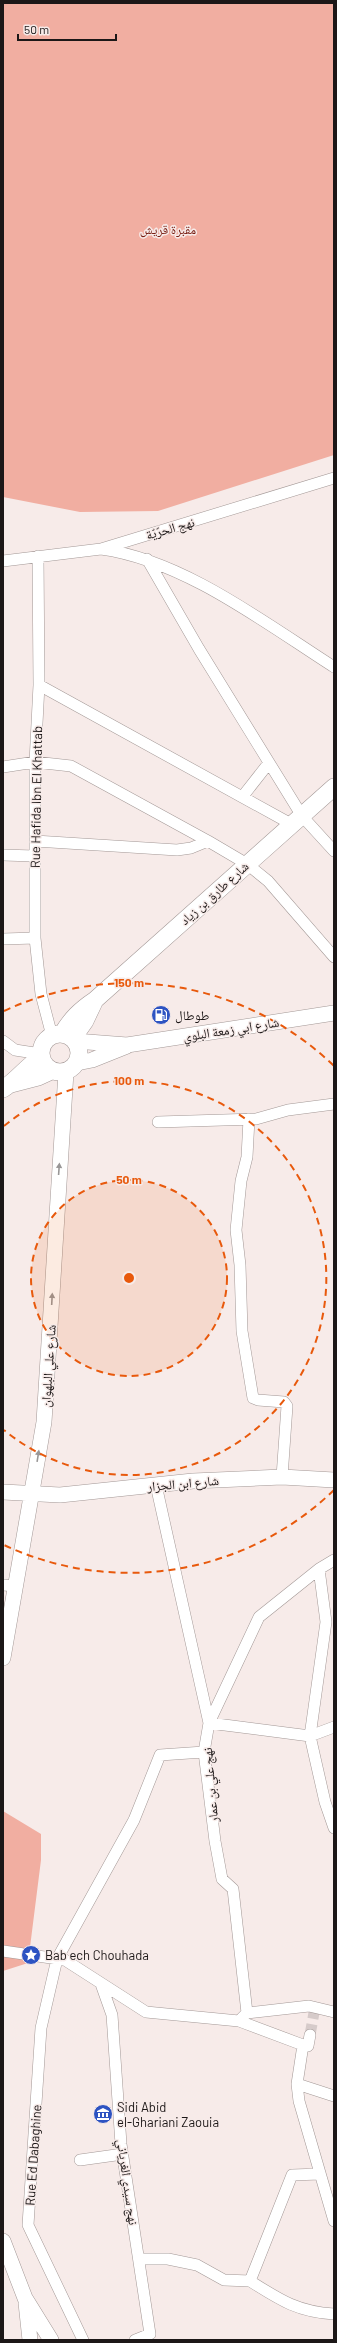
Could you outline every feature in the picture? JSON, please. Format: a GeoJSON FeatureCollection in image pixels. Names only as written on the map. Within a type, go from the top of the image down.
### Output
{"type":"FeatureCollection","features":[{"type":"Feature","properties":{"kind":"main road","name":"شارع طارق بن زياد"},"geometry":{"type":"LineString","coordinates":[[55,1063],[44,1043],[66,1037],[71,1019],[95,1000],[334,788]]}},
{"type":"Feature","properties":{"kind":"main road"},"geometry":{"type":"LineString","coordinates":[[7,1087],[21,1072],[55,1063],[80,1051],[66,1037]]}},
{"type":"Feature","properties":{"kind":"street","name":"نهج الحرّيّة"},"geometry":{"type":"LineString","coordinates":[[3,561],[100,549],[334,478]]}},
{"type":"Feature","properties":{"kind":"street"},"geometry":{"type":"LineString","coordinates":[[100,549],[147,559],[192,580],[238,606],[334,667]]}},
{"type":"Feature","properties":{"kind":"street","name":"Rue Hafida Ibn El Khattab"},"geometry":{"type":"LineString","coordinates":[[38,556],[39,685],[35,762],[34,938],[41,994],[66,1037]]}},
{"type":"Feature","properties":{"kind":"street"},"geometry":{"type":"LineString","coordinates":[[147,559],[268,764],[298,820]]}},
{"type":"Feature","properties":{"kind":"street"},"geometry":{"type":"LineString","coordinates":[[39,685],[243,796],[298,820],[334,851]]}},
{"type":"Feature","properties":{"kind":"street"},"geometry":{"type":"LineString","coordinates":[[3,767],[35,762],[61,763],[84,772],[208,841],[247,864],[281,894],[334,957]]}},
{"type":"Feature","properties":{"kind":"street"},"geometry":{"type":"LineString","coordinates":[[243,796],[268,764]]}},
{"type":"Feature","properties":{"kind":"street"},"geometry":{"type":"LineString","coordinates":[[35,841],[177,850],[191,848],[208,841]]}},
{"type":"Feature","properties":{"kind":"street"},"geometry":{"type":"LineString","coordinates":[[3,855],[34,856]]}},
{"type":"Feature","properties":{"kind":"street"},"geometry":{"type":"LineString","coordinates":[[3,939],[34,938]]}},
{"type":"Feature","properties":{"kind":"street","name":"شارع ابي زمعة البلوي"},"geometry":{"type":"LineString","coordinates":[[55,1063],[92,1060],[128,1045],[334,1013]]}},
{"type":"Feature","properties":{"kind":"street","name":"شارع ابي زمعة البلوي"},"geometry":{"type":"LineString","coordinates":[[66,1037],[128,1045]]}},
{"type":"Feature","properties":{"kind":"street"},"geometry":{"type":"LineString","coordinates":[[3,1041],[15,1050],[55,1063]]}},
{"type":"Feature","properties":{"kind":"street","name":"شارع علي البلهوان"},"geometry":{"type":"LineString","coordinates":[[3,1658],[10,1586],[32,1495],[44,1422],[48,1375],[57,1198],[55,1063]]}},
{"type":"Feature","properties":{"kind":"street"},"geometry":{"type":"LineString","coordinates":[[158,1122],[249,1119],[288,1110],[334,1104]]}},
{"type":"Feature","properties":{"kind":"street"},"geometry":{"type":"LineString","coordinates":[[249,1119],[247,1157],[241,1181],[236,1220],[242,1331],[253,1398],[258,1400],[284,1402],[287,1406],[282,1477]]}},
{"type":"Feature","properties":{"kind":"street","name":"شارع ابن الجزار"},"geometry":{"type":"LineString","coordinates":[[3,1492],[32,1495],[76,1494],[156,1485],[282,1477],[334,1480]]}},
{"type":"Feature","properties":{"kind":"street","name":"نهج علي بن عمار"},"geometry":{"type":"LineString","coordinates":[[156,1485],[209,1723],[204,1752],[215,1841],[222,1879],[233,1890],[243,2017]]}},
{"type":"Feature","properties":{"kind":"street"},"geometry":{"type":"LineString","coordinates":[[334,1560],[319,1569],[259,1617],[209,1723],[310,1736],[334,1727]]}},
{"type":"Feature","properties":{"kind":"street"},"geometry":{"type":"LineString","coordinates":[[319,1569],[326,1622],[310,1736],[325,1802],[334,1828]]}},
{"type":"Feature","properties":{"kind":"street","name":"Rue Ed Dabaghine"},"geometry":{"type":"LineString","coordinates":[[83,2340],[28,2225],[41,2028],[57,1959],[134,1820],[160,1755],[204,1752]]}},
{"type":"Feature","properties":{"kind":"street"},"geometry":{"type":"LineString","coordinates":[[3,1951],[65,1960],[146,2012],[243,2017],[309,2006],[334,2012]]}},
{"type":"Feature","properties":{"kind":"street","name":"نهج سيدي الغرياني"},"geometry":{"type":"LineString","coordinates":[[101,1984],[112,2015],[123,2154],[150,2334],[135,2340]]}},
{"type":"Feature","properties":{"kind":"street"},"geometry":{"type":"LineString","coordinates":[[243,2017],[303,2045],[308,2046],[310,2035]]}},
{"type":"Feature","properties":{"kind":"street"},"geometry":{"type":"LineString","coordinates":[[303,2045],[297,2084],[299,2101],[334,2221]]}},
{"type":"Feature","properties":{"kind":"street"},"geometry":{"type":"LineString","coordinates":[[297,2084],[334,2096]]}},
{"type":"Feature","properties":{"kind":"street"},"geometry":{"type":"LineString","coordinates":[[80,2160],[123,2154]]}},
{"type":"Feature","properties":{"kind":"street"},"geometry":{"type":"LineString","coordinates":[[250,2282],[292,2175],[320,2174]]}},
{"type":"Feature","properties":{"kind":"street"},"geometry":{"type":"LineString","coordinates":[[3,2241],[25,2298],[51,2340]]}},
{"type":"Feature","properties":{"kind":"street"},"geometry":{"type":"LineString","coordinates":[[139,2259],[168,2259],[197,2265],[224,2280],[250,2282],[286,2303],[312,2313],[334,2314]]}},
{"type":"Feature","properties":{"kind":"street"},"geometry":{"type":"LineString","coordinates":[[25,2298],[30,2340]]}},
{"type":"Feature","properties":{"kind":"green space","name":"مقبرة قريش"},"geometry":{"type":"Polygon","coordinates":[[[3,3],[334,3],[334,455],[158,511],[80,512],[3,497],[3,3]]]}},
{"type":"Feature","properties":{"kind":"green space"},"geometry":{"type":"Polygon","coordinates":[[[3,1811],[41,1834],[41,1860],[28,1963],[3,1971],[3,1811]]]}},
{"type":"Feature","properties":{"kind":"tunnel"},"geometry":{"type":"LineString","coordinates":[[310,2035],[315,2007]]}},
{"type":"Feature","properties":{"kind":"place","name":"طوطال"},"geometry":{"type":"Point","coordinates":[161,1015]}},
{"type":"Feature","properties":{"kind":"place","name":"Bab ech Chouhada"},"geometry":{"type":"Point","coordinates":[31,1955]}},
{"type":"Feature","properties":{"kind":"place","name":"Sidi Abid el-Ghariani Zaouia"},"geometry":{"type":"Point","coordinates":[103,2114]}}]}
